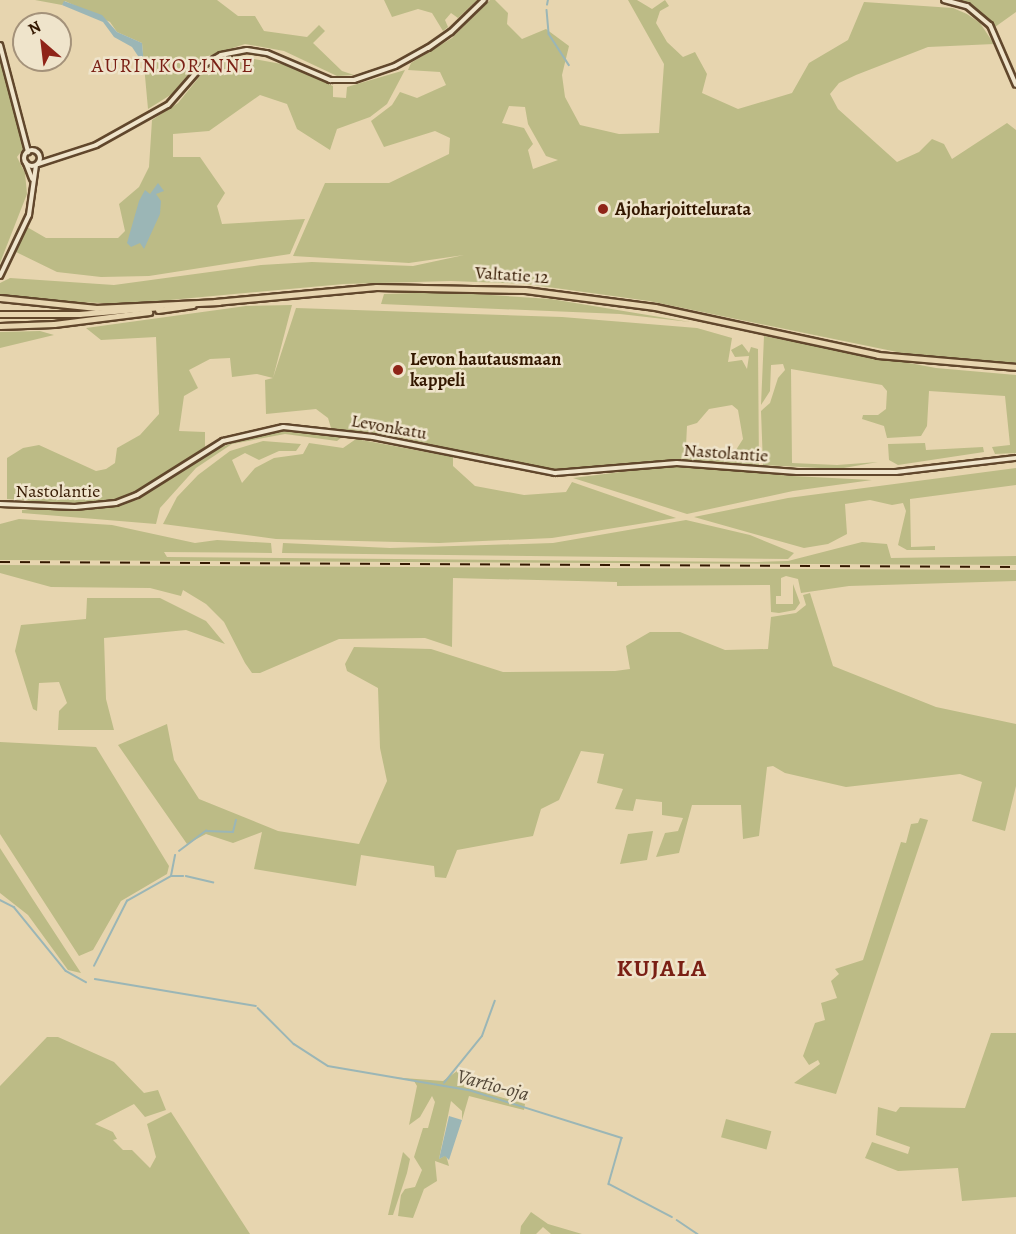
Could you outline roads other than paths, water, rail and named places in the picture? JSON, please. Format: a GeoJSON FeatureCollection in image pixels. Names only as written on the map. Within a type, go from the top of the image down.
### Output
{"type":"FeatureCollection","features":[{"type":"Feature","properties":{"kind":"highway","name":"Valtatie 12"},"geometry":{"type":"LineString","coordinates":[[0,314],[90,314],[387,287],[525,290],[655,307],[878,355],[1016,367]]}},
{"type":"Feature","properties":{"kind":"highway"},"geometry":{"type":"LineString","coordinates":[[0,298],[96,308],[219,302]]}},
{"type":"Feature","properties":{"kind":"highway"},"geometry":{"type":"LineString","coordinates":[[0,326],[54,324],[219,302]]}},
{"type":"Feature","properties":{"kind":"main road"},"geometry":{"type":"LineString","coordinates":[[26,163],[37,164],[57,155],[96,145],[168,105],[202,66],[229,52],[267,53],[336,81],[354,80],[406,60],[442,39],[484,0]]}},
{"type":"Feature","properties":{"kind":"main road"},"geometry":{"type":"LineString","coordinates":[[944,0],[967,6],[990,25],[1016,85]]}},
{"type":"Feature","properties":{"kind":"main road"},"geometry":{"type":"LineString","coordinates":[[0,45],[25,132],[28,152],[26,163],[33,182]]}},
{"type":"Feature","properties":{"kind":"main road"},"geometry":{"type":"LineString","coordinates":[[0,276],[29,215],[37,153],[25,132]]}},
{"type":"Feature","properties":{"kind":"main road"},"geometry":{"type":"LineString","coordinates":[[28,152],[57,155]]}},
{"type":"Feature","properties":{"kind":"main road","name":"Levonkatu"},"geometry":{"type":"LineString","coordinates":[[209,449],[260,430],[313,429],[566,474]]}},
{"type":"Feature","properties":{"kind":"main road","name":"Nastolantie"},"geometry":{"type":"LineString","coordinates":[[0,504],[75,507],[116,503],[149,489],[209,449]]}},
{"type":"Feature","properties":{"kind":"main road","name":"Nastolantie"},"geometry":{"type":"LineString","coordinates":[[566,474],[677,463],[797,472],[885,471],[1016,458]]}},
{"type":"Feature","properties":{"kind":"water"},"geometry":{"type":"Polygon","coordinates":[[[64,1],[102,15],[117,32],[142,43],[144,65],[132,47],[114,37],[103,22],[62,5],[64,1]]]}},
{"type":"Feature","properties":{"kind":"water"},"geometry":{"type":"Polygon","coordinates":[[[158,183],[164,191],[156,194],[161,201],[160,214],[144,249],[140,243],[131,247],[127,243],[139,201],[145,190],[150,194],[158,183]]]}},
{"type":"Feature","properties":{"kind":"water"},"geometry":{"type":"Polygon","coordinates":[[[449,1116],[462,1120],[449,1160],[445,1156],[439,1159],[449,1116]]]}},
{"type":"Feature","properties":{"kind":"waterway"},"geometry":{"type":"LineString","coordinates":[[547,5],[548,0]]}},
{"type":"Feature","properties":{"kind":"waterway"},"geometry":{"type":"LineString","coordinates":[[547,10],[549,34],[569,65]]}},
{"type":"Feature","properties":{"kind":"waterway"},"geometry":{"type":"LineString","coordinates":[[179,851],[206,831],[233,832],[236,820]]}},
{"type":"Feature","properties":{"kind":"waterway"},"geometry":{"type":"LineString","coordinates":[[94,966],[127,901],[171,876],[175,855]]}},
{"type":"Feature","properties":{"kind":"waterway"},"geometry":{"type":"LineString","coordinates":[[172,876],[183,876]]}},
{"type":"Feature","properties":{"kind":"waterway"},"geometry":{"type":"LineString","coordinates":[[186,876],[213,882]]}},
{"type":"Feature","properties":{"kind":"waterway","name":"Vartio-oja"},"geometry":{"type":"LineString","coordinates":[[0,900],[14,907],[66,971],[86,982]]}},
{"type":"Feature","properties":{"kind":"waterway","name":"Vartio-oja"},"geometry":{"type":"LineString","coordinates":[[95,979],[256,1006]]}},
{"type":"Feature","properties":{"kind":"waterway"},"geometry":{"type":"LineString","coordinates":[[444,1083],[482,1036],[495,1001]]}},
{"type":"Feature","properties":{"kind":"waterway","name":"Vartio-oja"},"geometry":{"type":"LineString","coordinates":[[258,1008],[294,1044],[328,1066],[469,1090],[622,1138],[609,1184],[672,1217]]}},
{"type":"Feature","properties":{"kind":"waterway","name":"Vartio-oja"},"geometry":{"type":"LineString","coordinates":[[677,1220],[698,1234]]}},
{"type":"Feature","properties":{"kind":"railway"},"geometry":{"type":"LineString","coordinates":[[0,562],[1016,567]]}},
{"type":"Feature","properties":{"kind":"place","name":"Ajoharjoittelurata"},"geometry":{"type":"Point","coordinates":[603,209]}},
{"type":"Feature","properties":{"kind":"place","name":"Levon hautausmaan kappeli"},"geometry":{"type":"Point","coordinates":[398,370]}},
{"type":"Feature","properties":{"kind":"district","name":"AURINKORINNE"},"geometry":{"type":"Point","coordinates":[173,65]}},
{"type":"Feature","properties":{"kind":"district","name":"KUJALA"},"geometry":{"type":"Point","coordinates":[662,969]}}]}
